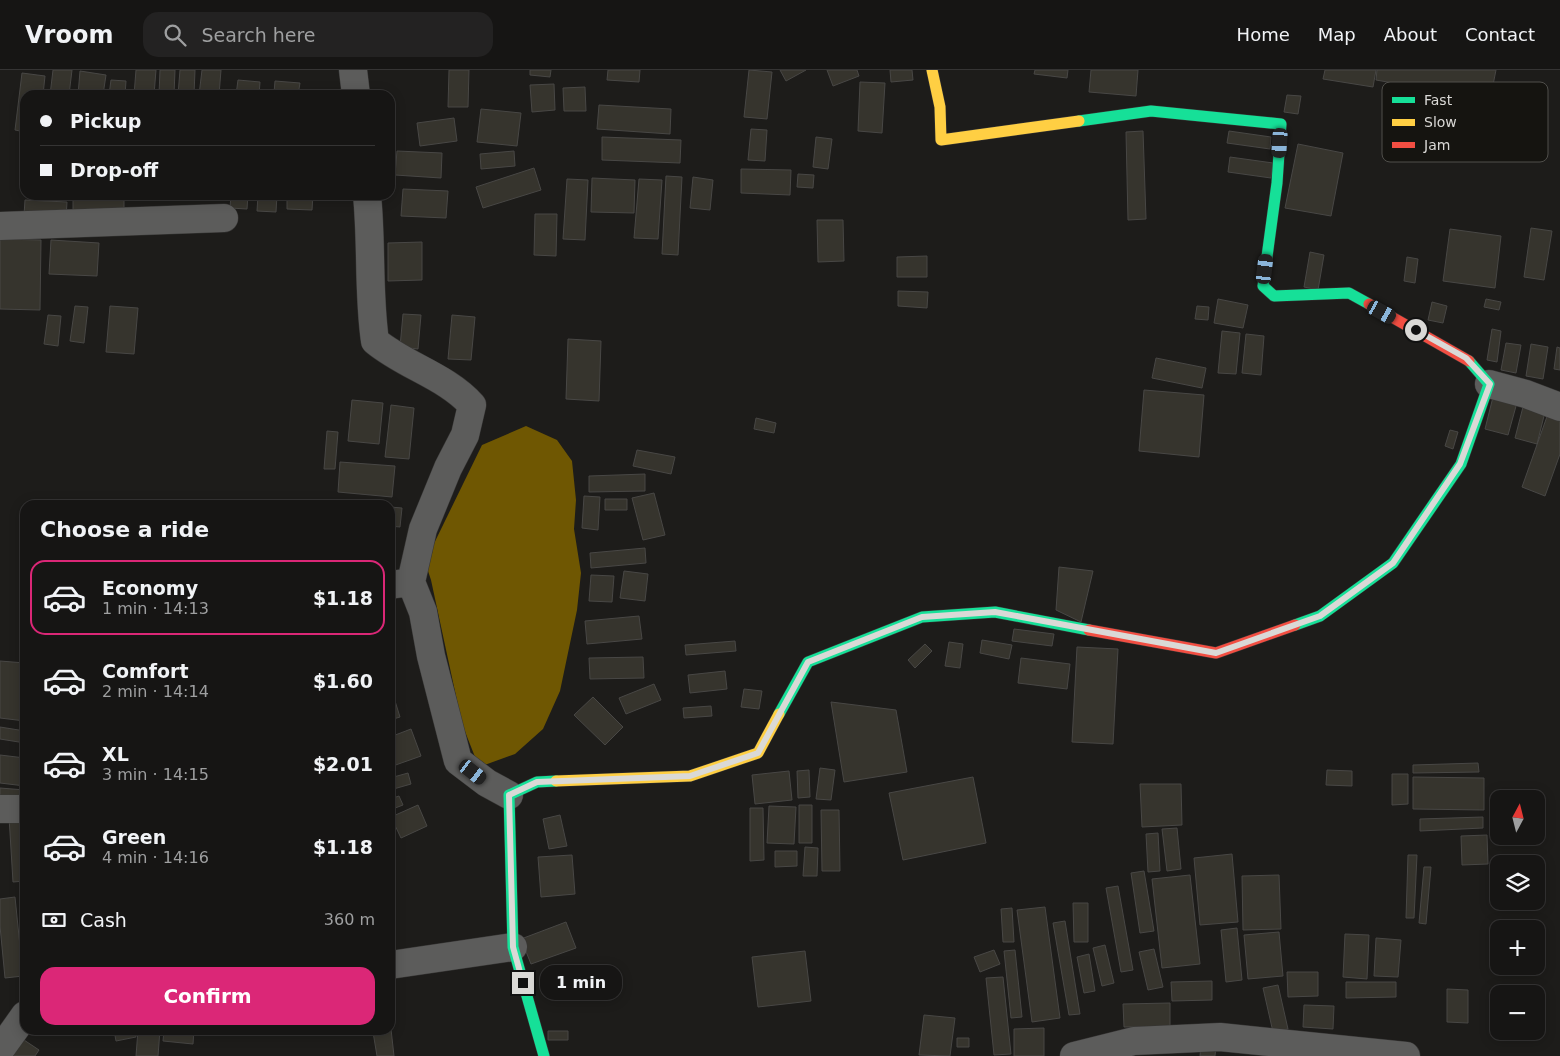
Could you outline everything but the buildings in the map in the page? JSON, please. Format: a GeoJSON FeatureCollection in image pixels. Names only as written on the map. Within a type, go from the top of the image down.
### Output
{"type":"FeatureCollection","features":[{"type":"Feature","properties":{"kind":"street"},"geometry":{"type":"LineString","coordinates":[[353,70],[355,90]]}},
{"type":"Feature","properties":{"kind":"street"},"geometry":{"type":"LineString","coordinates":[[932,70],[940,107],[941,140],[1151,111],[1281,124],[1277,183],[1263,286],[1274,296],[1348,293],[1466,358],[1490,384],[1526,394],[1560,407]]}},
{"type":"Feature","properties":{"kind":"street"},"geometry":{"type":"LineString","coordinates":[[367,200],[372,318],[375,341],[390,354],[459,391],[472,405],[465,435],[448,468],[401,583],[423,612],[431,656],[458,761],[487,783],[509,795]]}},
{"type":"Feature","properties":{"kind":"street"},"geometry":{"type":"LineString","coordinates":[[0,226],[224,218]]}},
{"type":"Feature","properties":{"kind":"street"},"geometry":{"type":"LineString","coordinates":[[509,795],[537,782],[690,776],[758,753],[808,662],[922,617],[995,612],[1216,653],[1320,616],[1393,563],[1460,464],[1490,384]]}},
{"type":"Feature","properties":{"kind":"street"},"geometry":{"type":"LineString","coordinates":[[509,795],[513,947],[544,1056]]}},
{"type":"Feature","properties":{"kind":"street"},"geometry":{"type":"LineString","coordinates":[[0,809],[20,809]]}},
{"type":"Feature","properties":{"kind":"street"},"geometry":{"type":"LineString","coordinates":[[395,964],[513,947]]}},
{"type":"Feature","properties":{"kind":"street"},"geometry":{"type":"LineString","coordinates":[[0,1050],[20,1022]]}},
{"type":"Feature","properties":{"kind":"street"},"geometry":{"type":"LineString","coordinates":[[1074,1056],[1134,1041],[1220,1037],[1406,1056]]}},
{"type":"Feature","properties":{"kind":"shaded area"},"geometry":{"type":"Polygon","coordinates":[[[526,426],[557,440],[572,461],[576,500],[574,529],[581,573],[577,610],[560,691],[543,729],[515,754],[479,767],[462,724],[431,580],[425,562],[482,445],[526,426]]]}},
{"type":"Feature","properties":{"kind":"traffic: fast"},"geometry":{"type":"LineString","coordinates":[[1079,121],[1151,111],[1281,124],[1277,183],[1263,286],[1274,296],[1349,293],[1369,304]]}},
{"type":"Feature","properties":{"kind":"traffic: fast"},"geometry":{"type":"LineString","coordinates":[[1295,625],[1320,616],[1393,563],[1461,464],[1489,384],[1469,361]]}},
{"type":"Feature","properties":{"kind":"traffic: fast"},"geometry":{"type":"LineString","coordinates":[[779,714],[808,662],[922,617],[995,612],[1089,630]]}},
{"type":"Feature","properties":{"kind":"traffic: fast"},"geometry":{"type":"LineString","coordinates":[[544,1056],[513,947],[509,795],[537,782],[556,781]]}},
{"type":"Feature","properties":{"kind":"traffic: slow"},"geometry":{"type":"LineString","coordinates":[[932,70],[940,107],[941,140],[1079,121]]}},
{"type":"Feature","properties":{"kind":"traffic: slow"},"geometry":{"type":"LineString","coordinates":[[556,781],[690,776],[758,753],[779,714]]}},
{"type":"Feature","properties":{"kind":"traffic: jam"},"geometry":{"type":"LineString","coordinates":[[1369,304],[1469,361]]}},
{"type":"Feature","properties":{"kind":"traffic: jam"},"geometry":{"type":"LineString","coordinates":[[1089,630],[1216,653],[1295,625]]}},
{"type":"Feature","properties":{"kind":"route"},"geometry":{"type":"LineString","coordinates":[[523,983],[513,947],[509,795],[537,782],[690,776],[758,753],[808,662],[922,617],[995,612],[1216,653],[1320,616],[1393,563],[1460,464],[1490,384],[1466,358],[1416,330]]}}]}
